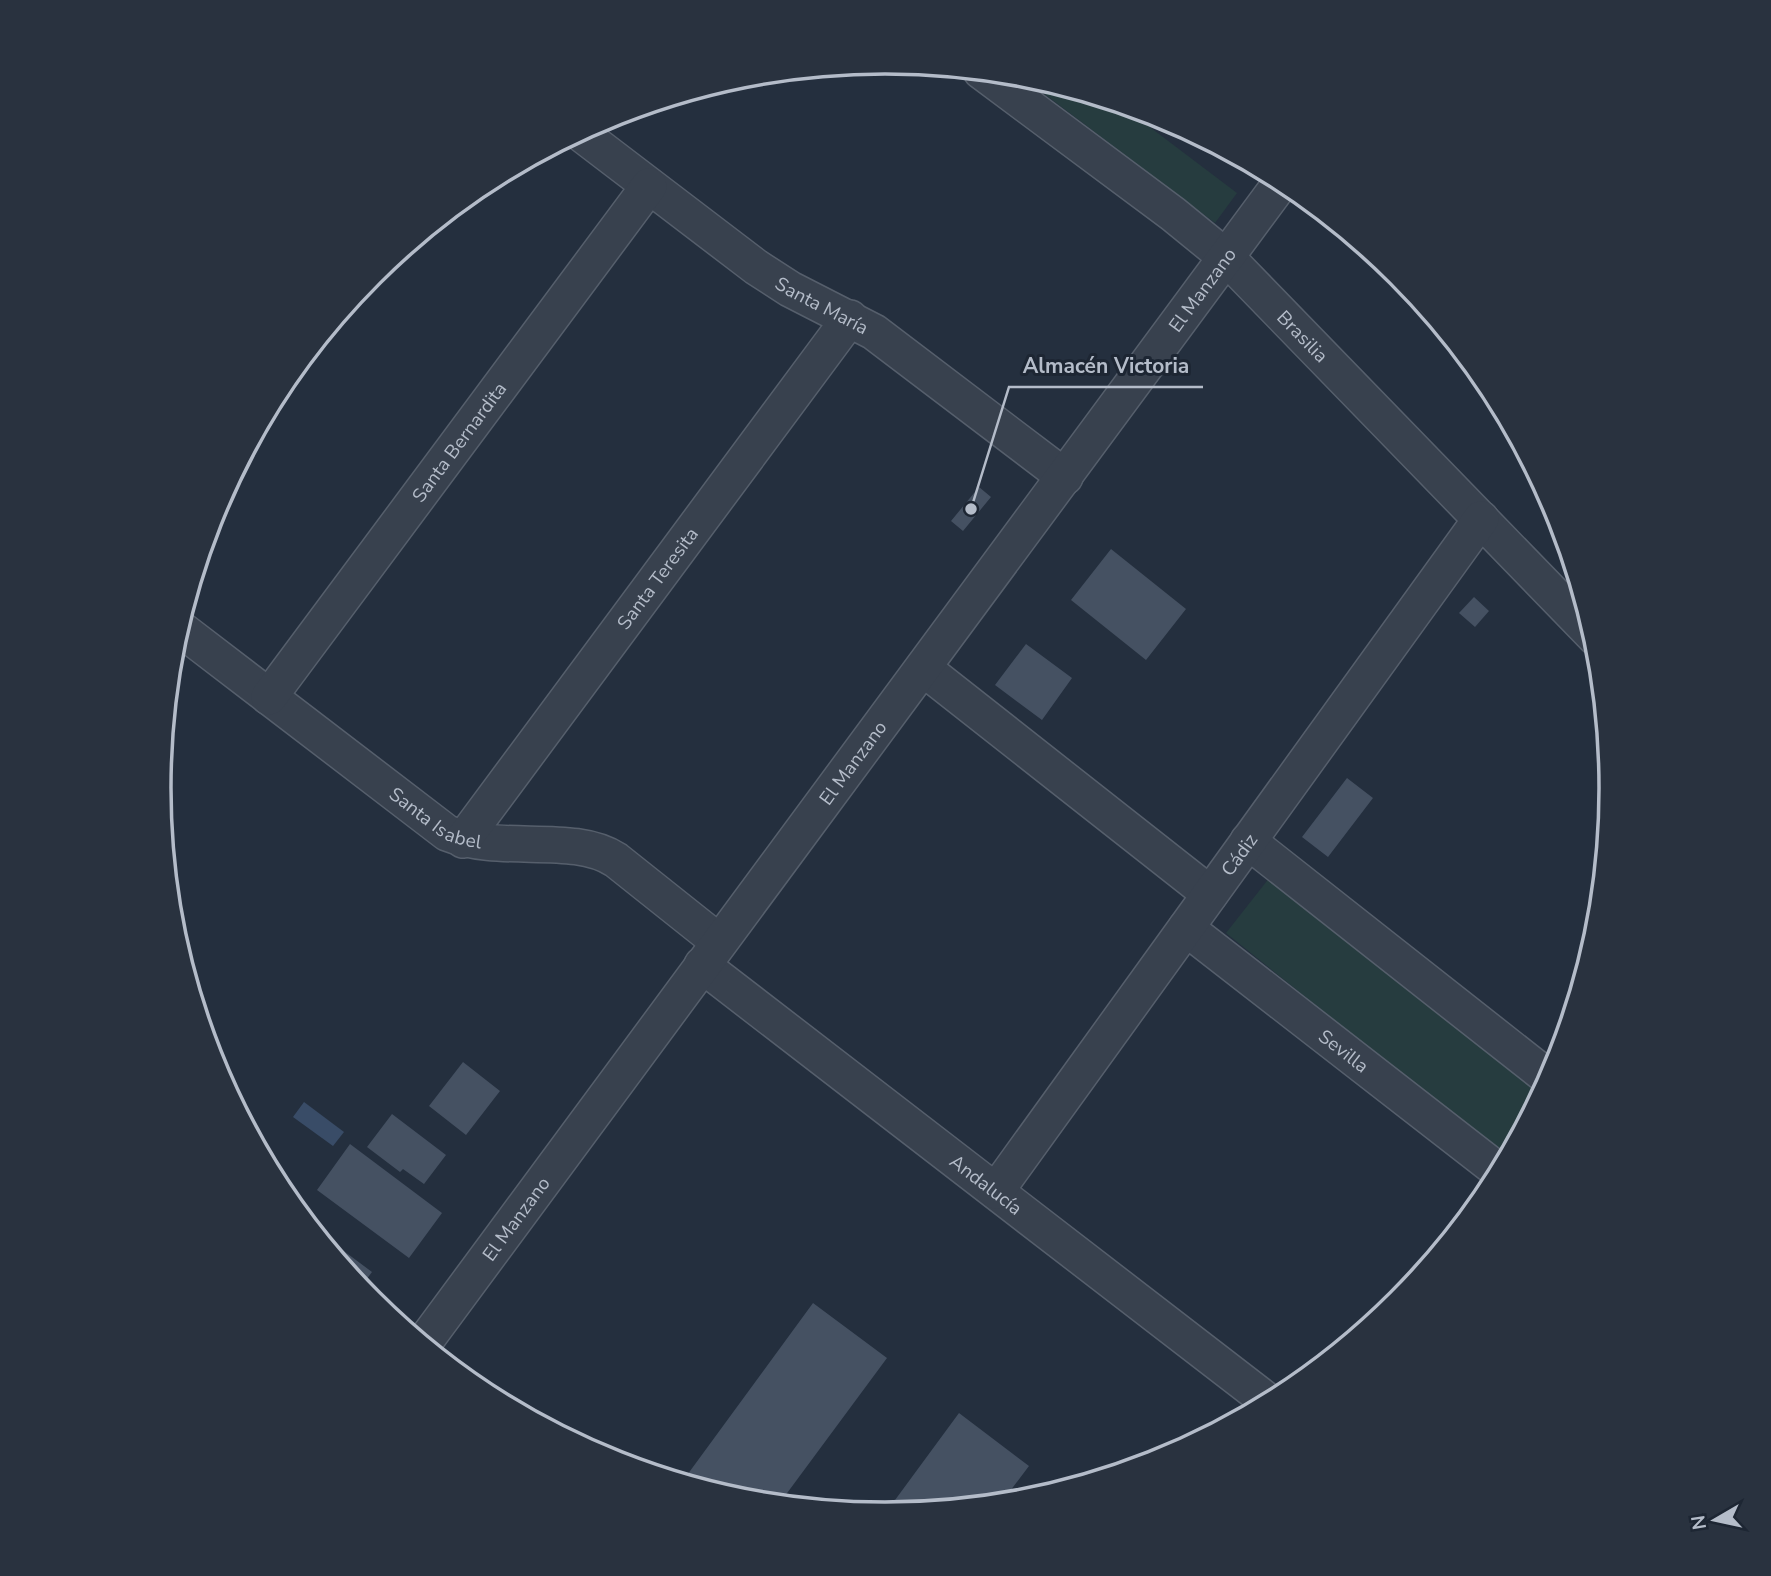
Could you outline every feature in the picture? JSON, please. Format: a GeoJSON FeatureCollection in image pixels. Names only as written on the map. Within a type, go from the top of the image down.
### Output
{"type":"FeatureCollection","features":[{"type":"Feature","properties":{"kind":"street","name":"Brasilia"},"geometry":{"type":"LineString","coordinates":[[997,83],[1184,222],[1227,258],[1580,621]]}},
{"type":"Feature","properties":{"kind":"street","name":"Santa María"},"geometry":{"type":"LineString","coordinates":[[588,139],[773,279],[850,318],[894,347],[1065,477]]}},
{"type":"Feature","properties":{"kind":"street","name":"Santa Bernardita"},"geometry":{"type":"LineString","coordinates":[[269,697],[649,186]]}},
{"type":"Feature","properties":{"kind":"street","name":"El Manzano"},"geometry":{"type":"LineString","coordinates":[[428,1337],[1276,190]]}},
{"type":"Feature","properties":{"kind":"street","name":"Santa Teresita"},"geometry":{"type":"LineString","coordinates":[[463,840],[850,318]]}},
{"type":"Feature","properties":{"kind":"street","name":"Cádiz"},"geometry":{"type":"LineString","coordinates":[[996,1191],[1481,519]]}},
{"type":"Feature","properties":{"kind":"street","name":"Santa Isabel"},"geometry":{"type":"LineString","coordinates":[[188,635],[433,824],[463,840],[481,844],[579,846],[598,850],[616,860],[711,954]]}},
{"type":"Feature","properties":{"kind":"street"},"geometry":{"type":"LineString","coordinates":[[923,668],[1210,894]]}},
{"type":"Feature","properties":{"kind":"street"},"geometry":{"type":"LineString","coordinates":[[1248,841],[1541,1072]]}},
{"type":"Feature","properties":{"kind":"street","name":"Sevilla"},"geometry":{"type":"LineString","coordinates":[[1186,928],[1492,1166]]}},
{"type":"Feature","properties":{"kind":"street","name":"Andalucía"},"geometry":{"type":"LineString","coordinates":[[711,954],[996,1191],[1261,1396]]}},
{"type":"Feature","properties":{"kind":"green space"},"geometry":{"type":"Polygon","coordinates":[[[1040,91],[1115,111],[1143,122],[1237,193],[1215,223],[1040,91]]]}},
{"type":"Feature","properties":{"kind":"green space"},"geometry":{"type":"Polygon","coordinates":[[[1270,877],[1533,1089],[1499,1153],[1226,933],[1270,877]]]}},
{"type":"Feature","properties":{"kind":"water"},"geometry":{"type":"Polygon","coordinates":[[[304,1102],[344,1132],[333,1146],[293,1117],[304,1102]]]}},
{"type":"Feature","properties":{"kind":"building"},"geometry":{"type":"Polygon","coordinates":[[[979,487],[991,497],[963,531],[951,521],[979,487]]]}},
{"type":"Feature","properties":{"kind":"building"},"geometry":{"type":"Polygon","coordinates":[[[1111,549],[1186,609],[1146,660],[1071,600],[1111,549]]]}},
{"type":"Feature","properties":{"kind":"building"},"geometry":{"type":"Polygon","coordinates":[[[1474,597],[1489,611],[1475,627],[1459,613],[1474,597]]]}},
{"type":"Feature","properties":{"kind":"building"},"geometry":{"type":"Polygon","coordinates":[[[1026,644],[1072,678],[1042,720],[995,685],[1026,644]]]}},
{"type":"Feature","properties":{"kind":"building"},"geometry":{"type":"Polygon","coordinates":[[[1347,778],[1373,798],[1328,857],[1302,837],[1347,778]]]}},
{"type":"Feature","properties":{"kind":"building"},"geometry":{"type":"Polygon","coordinates":[[[463,1062],[500,1091],[466,1135],[429,1106],[463,1062]]]}},
{"type":"Feature","properties":{"kind":"building"},"geometry":{"type":"Polygon","coordinates":[[[392,1114],[446,1155],[424,1184],[403,1169],[400,1172],[367,1147],[392,1114]]]}},
{"type":"Feature","properties":{"kind":"building"},"geometry":{"type":"Polygon","coordinates":[[[350,1144],[442,1213],[409,1258],[317,1190],[350,1144]]]}},
{"type":"Feature","properties":{"kind":"building"},"geometry":{"type":"Polygon","coordinates":[[[338,1247],[372,1272],[367,1279],[338,1247]]]}},
{"type":"Feature","properties":{"kind":"building"},"geometry":{"type":"Polygon","coordinates":[[[813,1303],[887,1358],[786,1495],[746,1489],[688,1474],[813,1303]]]}},
{"type":"Feature","properties":{"kind":"building"},"geometry":{"type":"Polygon","coordinates":[[[959,1413],[1029,1466],[1010,1491],[932,1501],[894,1502],[959,1413]]]}},
{"type":"Feature","properties":{"kind":"place","name":"Almacén Victoria"},"geometry":{"type":"Point","coordinates":[971,509]}}]}
